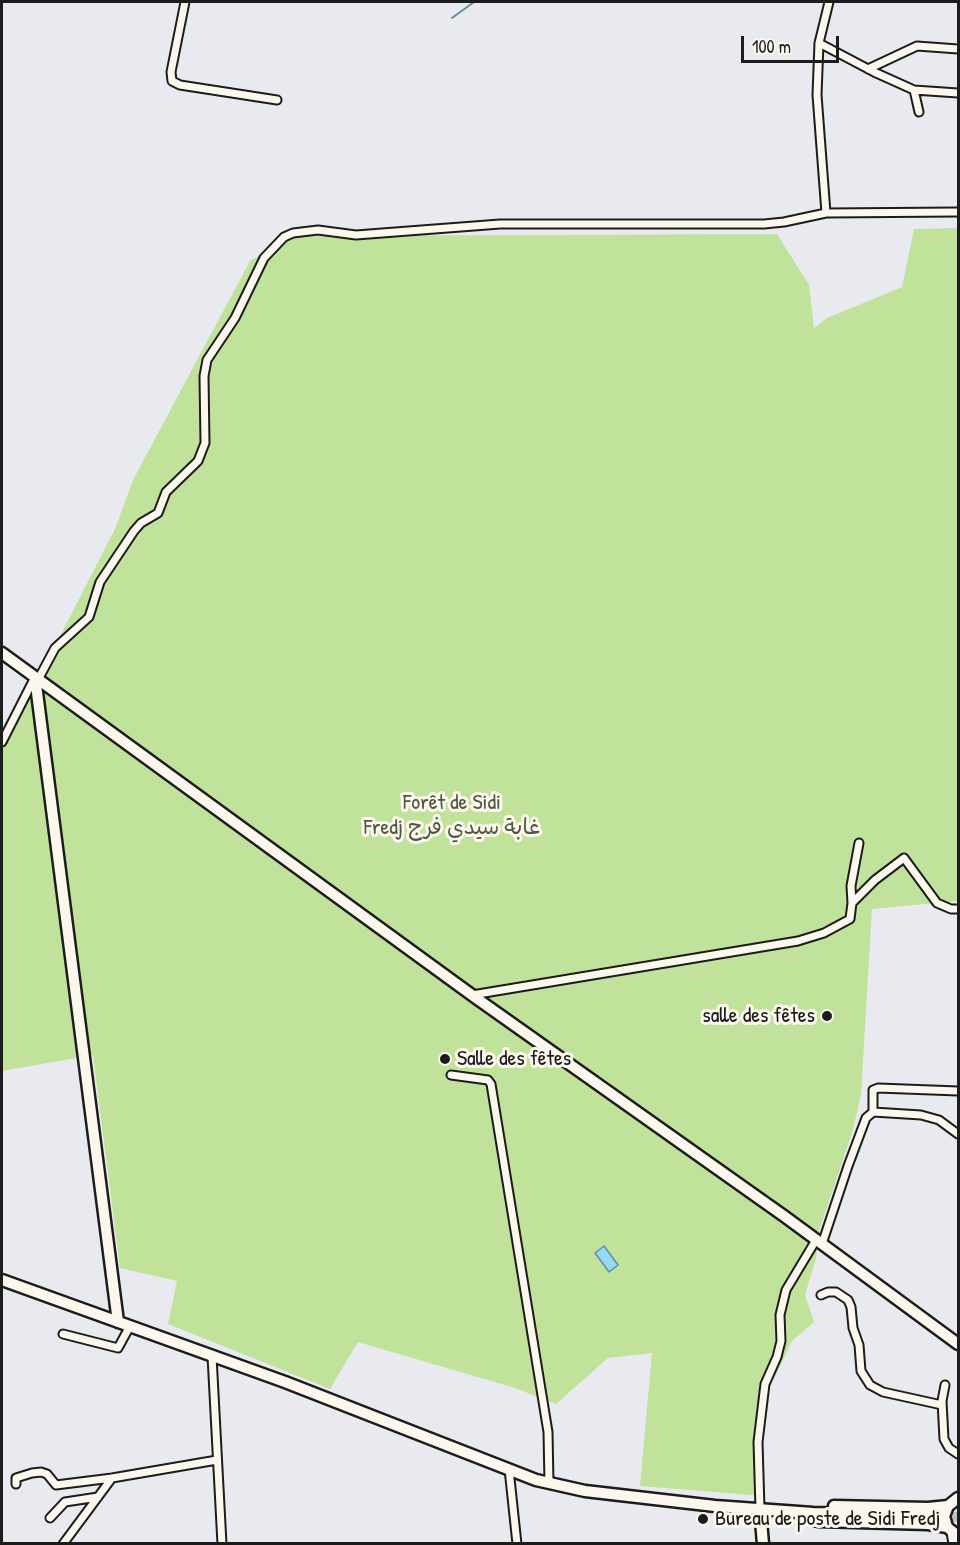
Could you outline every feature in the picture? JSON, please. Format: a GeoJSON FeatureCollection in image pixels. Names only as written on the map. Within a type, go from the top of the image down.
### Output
{"type":"FeatureCollection","features":[{"type":"Feature","properties":{"kind":"main road"},"geometry":{"type":"LineString","coordinates":[[2,653],[472,995],[958,1344]]}},
{"type":"Feature","properties":{"kind":"main road"},"geometry":{"type":"LineString","coordinates":[[37,677],[118,1322]]}},
{"type":"Feature","properties":{"kind":"main road"},"geometry":{"type":"LineString","coordinates":[[2,1280],[212,1356],[549,1483],[585,1491],[793,1512],[932,1516]]}},
{"type":"Feature","properties":{"kind":"main road"},"geometry":{"type":"LineString","coordinates":[[952,1532],[944,1516],[948,1506],[958,1498]]}},
{"type":"Feature","properties":{"kind":"main road"},"geometry":{"type":"LineString","coordinates":[[793,1512],[802,1507],[812,1506],[928,1508],[948,1506]]}},
{"type":"Feature","properties":{"kind":"main road"},"geometry":{"type":"LineString","coordinates":[[760,1509],[763,1544]]}},
{"type":"Feature","properties":{"kind":"main road"},"geometry":{"type":"LineString","coordinates":[[793,1512],[818,1521],[928,1524],[952,1532]]}},
{"type":"Feature","properties":{"kind":"street"},"geometry":{"type":"LineString","coordinates":[[185,2],[171,72],[172,81],[180,85],[277,100]]}},
{"type":"Feature","properties":{"kind":"street"},"geometry":{"type":"LineString","coordinates":[[826,213],[817,95],[819,43],[829,2]]}},
{"type":"Feature","properties":{"kind":"street"},"geometry":{"type":"LineString","coordinates":[[819,43],[914,90],[958,93]]}},
{"type":"Feature","properties":{"kind":"street"},"geometry":{"type":"LineString","coordinates":[[868,69],[917,46],[958,49]]}},
{"type":"Feature","properties":{"kind":"street"},"geometry":{"type":"LineString","coordinates":[[914,90],[919,112]]}},
{"type":"Feature","properties":{"kind":"street"},"geometry":{"type":"LineString","coordinates":[[2,742],[55,648],[89,617],[100,582],[135,528],[158,513],[166,492],[198,461],[205,443],[204,376],[207,360],[235,318],[264,258],[284,237],[304,231],[318,230],[356,235],[500,224],[764,224],[826,213],[958,212]]}},
{"type":"Feature","properties":{"kind":"street"},"geometry":{"type":"LineString","coordinates":[[472,995],[798,941],[824,933],[850,920],[851,886],[859,843]]}},
{"type":"Feature","properties":{"kind":"street"},"geometry":{"type":"LineString","coordinates":[[852,903],[875,880],[904,858],[937,903],[951,909],[958,909]]}},
{"type":"Feature","properties":{"kind":"street"},"geometry":{"type":"LineString","coordinates":[[451,1075],[488,1080],[491,1084],[548,1432],[549,1483]]}},
{"type":"Feature","properties":{"kind":"street"},"geometry":{"type":"LineString","coordinates":[[873,1112],[873,1090],[878,1088],[958,1091]]}},
{"type":"Feature","properties":{"kind":"street"},"geometry":{"type":"LineString","coordinates":[[760,1509],[758,1442],[765,1384],[777,1357],[781,1341],[780,1315],[786,1290],[819,1242],[866,1118],[873,1112],[921,1115],[939,1120],[958,1134]]}},
{"type":"Feature","properties":{"kind":"street"},"geometry":{"type":"LineString","coordinates":[[821,1295],[836,1292],[843,1295],[850,1304],[853,1328],[860,1345],[861,1371],[870,1385],[883,1392],[942,1405]]}},
{"type":"Feature","properties":{"kind":"street"},"geometry":{"type":"LineString","coordinates":[[63,1334],[118,1348],[130,1326]]}},
{"type":"Feature","properties":{"kind":"street"},"geometry":{"type":"LineString","coordinates":[[212,1356],[222,1544]]}},
{"type":"Feature","properties":{"kind":"street"},"geometry":{"type":"LineString","coordinates":[[945,1385],[942,1405],[944,1439],[949,1448],[958,1454]]}},
{"type":"Feature","properties":{"kind":"street"},"geometry":{"type":"LineString","coordinates":[[16,1484],[16,1478],[41,1472],[56,1485],[217,1460]]}},
{"type":"Feature","properties":{"kind":"street"},"geometry":{"type":"LineString","coordinates":[[509,1469],[517,1544]]}},
{"type":"Feature","properties":{"kind":"street"},"geometry":{"type":"LineString","coordinates":[[63,1544],[112,1478]]}},
{"type":"Feature","properties":{"kind":"street"},"geometry":{"type":"LineString","coordinates":[[50,1518],[65,1502],[98,1497]]}},
{"type":"Feature","properties":{"kind":"street"},"geometry":{"type":"LineString","coordinates":[[952,1532],[953,1544]]}},
{"type":"Feature","properties":{"kind":"green space","name":"Forêt de Sidi Fredj غابة سيدي فرج"},"geometry":{"type":"Polygon","coordinates":[[[958,228],[958,901],[872,909],[861,1094],[853,1130],[819,1231],[816,1258],[805,1295],[814,1322],[792,1341],[766,1395],[762,1429],[763,1496],[640,1486],[652,1353],[608,1358],[556,1404],[515,1388],[358,1342],[330,1389],[168,1324],[177,1281],[120,1268],[93,1055],[2,1071],[2,749],[115,529],[133,480],[250,261],[294,236],[777,234],[809,285],[814,328],[827,318],[902,287],[914,229],[958,228]]]}},
{"type":"Feature","properties":{"kind":"water"},"geometry":{"type":"Polygon","coordinates":[[[604,1246],[618,1265],[609,1272],[595,1253],[604,1246]]]}},
{"type":"Feature","properties":{"kind":"waterway"},"geometry":{"type":"LineString","coordinates":[[452,18],[474,2]]}},
{"type":"Feature","properties":{"kind":"tunnel"},"geometry":{"type":"LineString","coordinates":[[932,1516],[958,1517]]}},
{"type":"Feature","properties":{"kind":"place","name":"salle des fêtes"},"geometry":{"type":"Point","coordinates":[827,1016]}},
{"type":"Feature","properties":{"kind":"place","name":"Salle des fêtes"},"geometry":{"type":"Point","coordinates":[445,1059]}},
{"type":"Feature","properties":{"kind":"place","name":"Bureau de poste de Sidi Fredj"},"geometry":{"type":"Point","coordinates":[703,1519]}}]}
